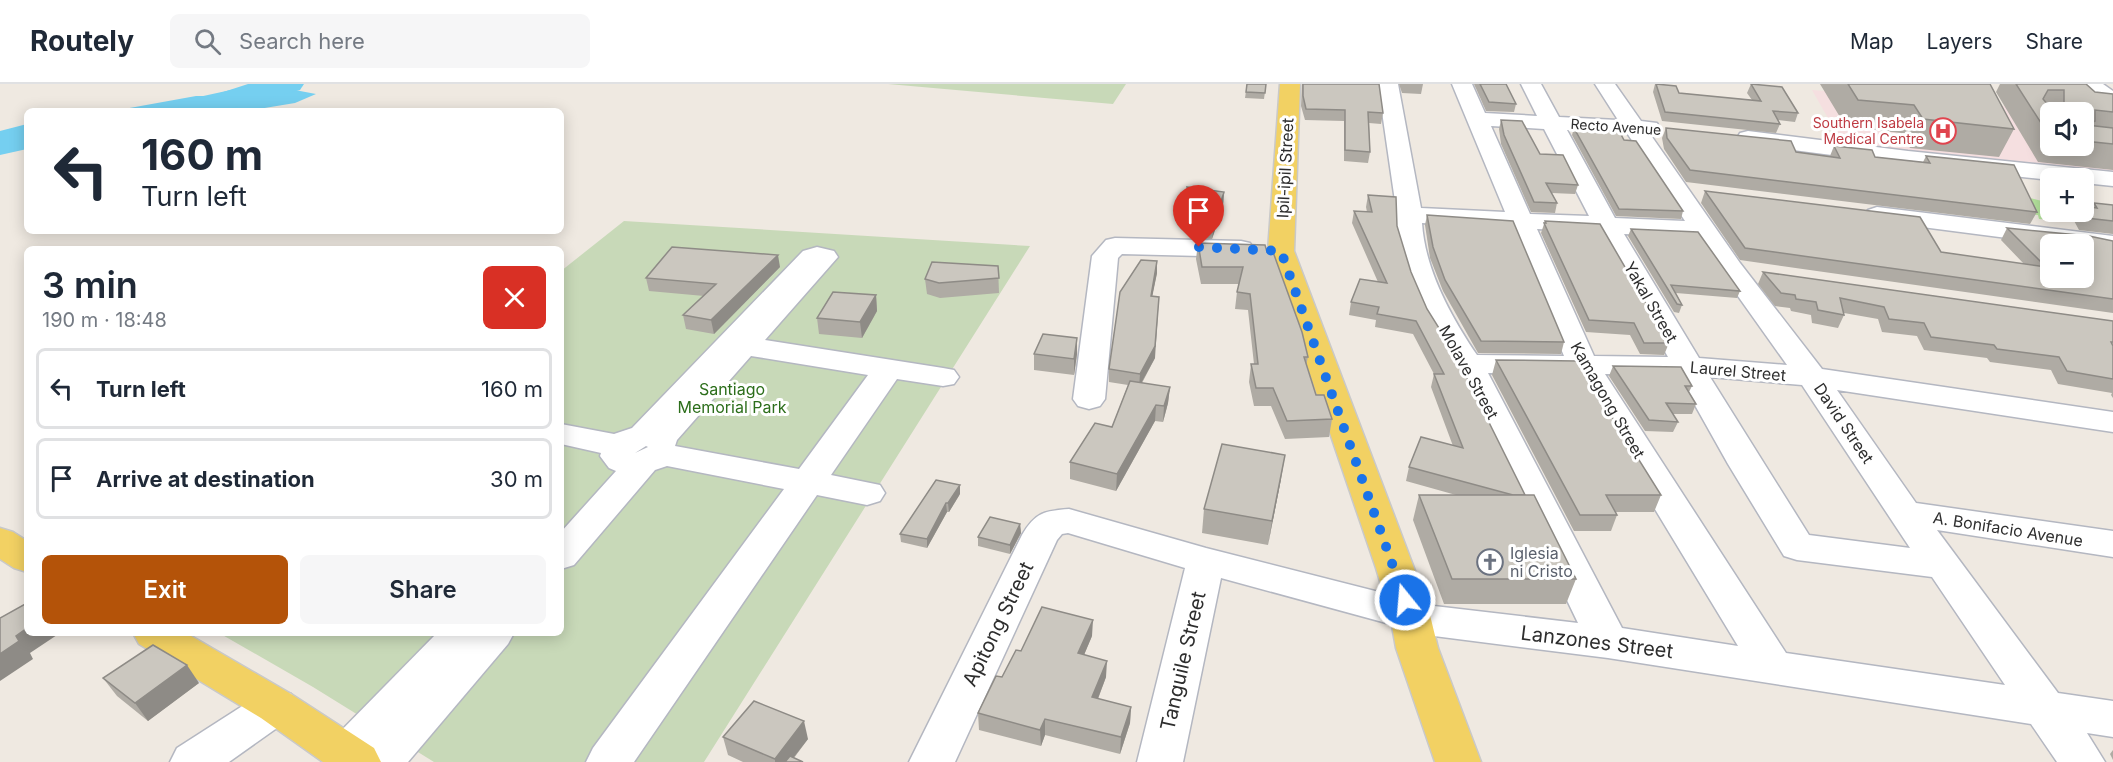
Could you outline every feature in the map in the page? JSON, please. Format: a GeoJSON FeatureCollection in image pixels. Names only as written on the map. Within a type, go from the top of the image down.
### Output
{"type":"FeatureCollection","features":[{"type":"Feature","properties":{"kind":"main road","name":"Ipil-ipil Street"},"geometry":{"type":"LineString","coordinates":[[1290,84],[1281,251],[1410,615],[1417,648],[1458,762]]}},
{"type":"Feature","properties":{"kind":"main road"},"geometry":{"type":"LineString","coordinates":[[158,636],[362,759]]}},
{"type":"Feature","properties":{"kind":"street","name":"Molave Street"},"geometry":{"type":"LineString","coordinates":[[1388,84],[1410,215],[1410,229],[1420,270],[1440,321],[1468,364],[1608,642]]}},
{"type":"Feature","properties":{"kind":"street","name":"Kamagong Street"},"geometry":{"type":"LineString","coordinates":[[1462,84],[1583,364],[1772,666]]}},
{"type":"Feature","properties":{"kind":"street","name":"Yakal Street"},"geometry":{"type":"LineString","coordinates":[[1531,84],[1554,123],[1606,224],[1745,464],[1797,547],[1944,565]]}},
{"type":"Feature","properties":{"kind":"street","name":"David Street"},"geometry":{"type":"LineString","coordinates":[[1605,84],[1730,269],[1812,377],[1904,513],[1944,565],[2082,762]]}},
{"type":"Feature","properties":{"kind":"street","name":"Recto Avenue"},"geometry":{"type":"LineString","coordinates":[[1477,119],[1668,130]]}},
{"type":"Feature","properties":{"kind":"street"},"geometry":{"type":"LineString","coordinates":[[1724,135],[1908,158],[2113,179]]}},
{"type":"Feature","properties":{"kind":"street"},"geometry":{"type":"LineString","coordinates":[[1678,191],[1712,195]]}},
{"type":"Feature","properties":{"kind":"street"},"geometry":{"type":"LineString","coordinates":[[1857,212],[2113,244]]}},
{"type":"Feature","properties":{"kind":"street"},"geometry":{"type":"LineString","coordinates":[[1410,215],[1705,230]]}},
{"type":"Feature","properties":{"kind":"street"},"geometry":{"type":"LineString","coordinates":[[1089,399],[1105,256],[1115,246],[1281,251]]}},
{"type":"Feature","properties":{"kind":"street"},"geometry":{"type":"LineString","coordinates":[[564,522],[641,450],[745,346],[825,257],[812,256],[641,450],[564,552]]}},
{"type":"Feature","properties":{"kind":"street"},"geometry":{"type":"LineString","coordinates":[[1730,269],[1765,274]]}},
{"type":"Feature","properties":{"kind":"street"},"geometry":{"type":"LineString","coordinates":[[745,346],[943,377]]}},
{"type":"Feature","properties":{"kind":"street","name":"Laurel Street"},"geometry":{"type":"LineString","coordinates":[[1468,364],[1689,366],[1812,377],[2113,422]]}},
{"type":"Feature","properties":{"kind":"street"},"geometry":{"type":"LineString","coordinates":[[609,762],[888,369]]}},
{"type":"Feature","properties":{"kind":"street"},"geometry":{"type":"LineString","coordinates":[[564,435],[867,493]]}},
{"type":"Feature","properties":{"kind":"street","name":"A. Bonifacio Avenue"},"geometry":{"type":"LineString","coordinates":[[1904,513],[2113,544]]}},
{"type":"Feature","properties":{"kind":"street","name":"Apitong Street"},"geometry":{"type":"LineString","coordinates":[[932,762],[1041,535],[1051,523],[1069,521],[1089,526]]}},
{"type":"Feature","properties":{"kind":"street","name":"Lanzones Street"},"geometry":{"type":"LineString","coordinates":[[1089,526],[1206,561],[1434,621],[1608,642],[2113,719]]}},
{"type":"Feature","properties":{"kind":"street","name":"Tanguile Street"},"geometry":{"type":"LineString","coordinates":[[1160,762],[1206,561]]}},
{"type":"Feature","properties":{"kind":"street"},"geometry":{"type":"LineString","coordinates":[[362,759],[460,636]]}},
{"type":"Feature","properties":{"kind":"street"},"geometry":{"type":"LineString","coordinates":[[362,759],[491,636]]}},
{"type":"Feature","properties":{"kind":"street"},"geometry":{"type":"LineString","coordinates":[[193,762],[276,706]]}},
{"type":"Feature","properties":{"kind":"shaded area","name":"Southern Isabela Medical Centre"},"geometry":{"type":"Polygon","coordinates":[[[1812,90],[2040,109],[2040,156],[2094,156],[2094,136],[2113,116],[2113,177],[2094,175],[2094,168],[2040,169],[1845,148],[1812,90]]]}},
{"type":"Feature","properties":{"kind":"green space"},"geometry":{"type":"Polygon","coordinates":[[[888,84],[1126,84],[1113,104],[888,84]]]}},
{"type":"Feature","properties":{"kind":"green space"},"geometry":{"type":"Polygon","coordinates":[[[2022,196],[2040,200],[2040,219],[2038,215],[2012,212],[2018,222],[1993,219],[2022,196]]]}},
{"type":"Feature","properties":{"kind":"green space","name":"Santiago Memorial Park"},"geometry":{"type":"Polygon","coordinates":[[[624,221],[1030,246],[704,762],[434,762],[313,687],[224,636],[564,636],[564,269],[624,221]]]}},
{"type":"Feature","properties":{"kind":"water"},"geometry":{"type":"Polygon","coordinates":[[[248,84],[263,84],[316,94],[295,103],[265,108],[130,108],[196,96],[211,96],[248,84]]]}},
{"type":"Feature","properties":{"kind":"water"},"geometry":{"type":"Polygon","coordinates":[[[24,125],[24,150],[0,155],[0,131],[24,125]]]}},
{"type":"Feature","properties":{"kind":"building"},"geometry":{"type":"Polygon","coordinates":[[[1247,84],[1266,84],[1265,93],[1246,92],[1247,84]]]}},
{"type":"Feature","properties":{"kind":"building"},"geometry":{"type":"Polygon","coordinates":[[[1303,84],[1379,84],[1383,113],[1368,112],[1370,152],[1345,150],[1345,110],[1306,109],[1303,84]]]}},
{"type":"Feature","properties":{"kind":"building"},"geometry":{"type":"Polygon","coordinates":[[[1480,84],[1506,84],[1516,104],[1489,102],[1480,84]]]}},
{"type":"Feature","properties":{"kind":"building"},"geometry":{"type":"Polygon","coordinates":[[[1656,84],[1676,86],[1679,93],[1761,101],[1751,84],[1782,87],[1798,113],[1773,111],[1780,124],[1665,112],[1656,84]]]}},
{"type":"Feature","properties":{"kind":"building"},"geometry":{"type":"Polygon","coordinates":[[[1848,84],[1990,84],[2014,129],[1923,119],[1914,105],[1858,100],[1848,84]]]}},
{"type":"Feature","properties":{"kind":"building"},"geometry":{"type":"Polygon","coordinates":[[[2016,84],[2086,84],[2095,92],[2113,94],[2113,112],[2095,110],[2094,121],[2094,102],[2064,102],[2064,90],[2048,90],[2043,99],[2046,102],[2040,102],[2040,121],[2016,84]]]}},
{"type":"Feature","properties":{"kind":"building"},"geometry":{"type":"Polygon","coordinates":[[[1501,120],[1522,121],[1540,154],[1563,155],[1578,185],[1546,183],[1557,203],[1534,202],[1504,135],[1501,120]]]}},
{"type":"Feature","properties":{"kind":"building"},"geometry":{"type":"Polygon","coordinates":[[[2094,126],[2113,128],[2113,144],[2094,142],[2094,126]]]}},
{"type":"Feature","properties":{"kind":"building"},"geometry":{"type":"Polygon","coordinates":[[[1574,128],[1619,131],[1624,140],[1636,141],[1683,211],[1619,209],[1574,128]]]}},
{"type":"Feature","properties":{"kind":"building"},"geometry":{"type":"Polygon","coordinates":[[[1666,128],[1791,141],[1796,152],[1840,158],[1834,146],[1872,150],[1875,157],[1930,163],[1926,156],[2014,165],[2037,212],[1690,170],[1667,138],[1666,128]]]}},
{"type":"Feature","properties":{"kind":"building"},"geometry":{"type":"Polygon","coordinates":[[[1187,187],[1224,192],[1214,224],[1194,224],[1187,187]]]}},
{"type":"Feature","properties":{"kind":"building"},"geometry":{"type":"Polygon","coordinates":[[[1705,191],[1920,217],[1941,252],[2040,266],[2040,288],[2094,288],[2094,237],[2113,241],[2113,299],[1745,248],[1705,191]]]}},
{"type":"Feature","properties":{"kind":"building"},"geometry":{"type":"Polygon","coordinates":[[[1368,195],[1396,197],[1397,226],[1411,272],[1427,309],[1454,352],[1525,495],[1513,495],[1409,467],[1421,437],[1463,448],[1434,374],[1444,374],[1416,321],[1377,314],[1379,307],[1351,302],[1360,279],[1387,283],[1354,211],[1372,212],[1368,195]]]}},
{"type":"Feature","properties":{"kind":"building"},"geometry":{"type":"Polygon","coordinates":[[[2094,203],[2113,205],[2113,221],[2094,219],[2094,208],[2097,208],[2094,203]]]}},
{"type":"Feature","properties":{"kind":"building"},"geometry":{"type":"Polygon","coordinates":[[[1427,215],[1513,221],[1564,342],[1481,341],[1445,280],[1433,247],[1427,215]]]}},
{"type":"Feature","properties":{"kind":"building"},"geometry":{"type":"Polygon","coordinates":[[[1545,221],[1600,224],[1669,343],[1644,343],[1634,323],[1589,320],[1545,221]]]}},
{"type":"Feature","properties":{"kind":"building"},"geometry":{"type":"Polygon","coordinates":[[[2007,228],[2068,234],[2040,234],[2040,261],[2007,228]]]}},
{"type":"Feature","properties":{"kind":"building"},"geometry":{"type":"Polygon","coordinates":[[[1631,229],[1698,232],[1740,291],[1671,285],[1682,305],[1677,304],[1631,229]]]}},
{"type":"Feature","properties":{"kind":"building"},"geometry":{"type":"Polygon","coordinates":[[[1198,243],[1265,245],[1267,252],[1273,252],[1302,332],[1308,357],[1304,357],[1316,395],[1324,395],[1332,419],[1287,421],[1273,388],[1256,388],[1251,364],[1258,364],[1250,294],[1237,292],[1243,267],[1202,267],[1198,243]]]}},
{"type":"Feature","properties":{"kind":"building"},"geometry":{"type":"Polygon","coordinates":[[[672,247],[778,255],[711,320],[683,315],[716,284],[646,278],[672,247]]]}},
{"type":"Feature","properties":{"kind":"building"},"geometry":{"type":"Polygon","coordinates":[[[1141,260],[1157,261],[1151,296],[1159,297],[1155,346],[1140,374],[1109,369],[1120,292],[1141,260]]]}},
{"type":"Feature","properties":{"kind":"building"},"geometry":{"type":"Polygon","coordinates":[[[932,262],[998,266],[999,278],[939,283],[925,279],[932,262]]]}},
{"type":"Feature","properties":{"kind":"building"},"geometry":{"type":"Polygon","coordinates":[[[1763,272],[2113,321],[2113,342],[2111,342],[2113,379],[2067,371],[2059,357],[1997,349],[1994,345],[1931,337],[1924,323],[1889,319],[1884,307],[1840,298],[1844,315],[1818,310],[1816,302],[1796,299],[1795,295],[1781,293],[1763,272]]]}},
{"type":"Feature","properties":{"kind":"building"},"geometry":{"type":"Polygon","coordinates":[[[833,292],[876,295],[860,322],[817,318],[833,292]]]}},
{"type":"Feature","properties":{"kind":"building"},"geometry":{"type":"Polygon","coordinates":[[[1043,334],[1077,338],[1074,359],[1034,354],[1043,334]]]}},
{"type":"Feature","properties":{"kind":"building"},"geometry":{"type":"Polygon","coordinates":[[[1496,360],[1577,361],[1661,495],[1606,495],[1617,515],[1580,515],[1496,360]]]}},
{"type":"Feature","properties":{"kind":"building"},"geometry":{"type":"Polygon","coordinates":[[[1613,366],[1681,367],[1692,386],[1685,386],[1696,404],[1666,403],[1678,422],[1649,420],[1613,366]]]}},
{"type":"Feature","properties":{"kind":"building"},"geometry":{"type":"Polygon","coordinates":[[[1130,381],[1170,387],[1164,406],[1156,405],[1117,474],[1070,462],[1095,423],[1112,427],[1130,381]]]}},
{"type":"Feature","properties":{"kind":"building"},"geometry":{"type":"Polygon","coordinates":[[[1222,444],[1285,455],[1272,521],[1204,509],[1222,444]]]}},
{"type":"Feature","properties":{"kind":"building"},"geometry":{"type":"Polygon","coordinates":[[[936,480],[960,485],[946,503],[927,539],[900,534],[936,480]]]}},
{"type":"Feature","properties":{"kind":"building"},"geometry":{"type":"Polygon","coordinates":[[[1419,495],[1534,495],[1576,579],[1452,579],[1419,495]]]}},
{"type":"Feature","properties":{"kind":"building"},"geometry":{"type":"Polygon","coordinates":[[[990,517],[1020,524],[1010,545],[978,537],[990,517]]]}},
{"type":"Feature","properties":{"kind":"building"},"geometry":{"type":"Polygon","coordinates":[[[24,605],[24,630],[16,636],[19,641],[0,654],[0,618],[24,605]]]}},
{"type":"Feature","properties":{"kind":"building"},"geometry":{"type":"Polygon","coordinates":[[[1042,607],[1093,620],[1078,653],[1107,661],[1092,697],[1131,707],[1121,737],[1045,719],[1040,730],[978,713],[996,676],[1002,677],[1016,650],[1021,651],[1042,607]]]}},
{"type":"Feature","properties":{"kind":"building"},"geometry":{"type":"Polygon","coordinates":[[[153,645],[187,665],[135,703],[103,678],[153,645]]]}},
{"type":"Feature","properties":{"kind":"building"},"geometry":{"type":"Polygon","coordinates":[[[754,701],[804,721],[775,759],[723,737],[754,701]]]}},
{"type":"Feature","properties":{"kind":"building"},"geometry":{"type":"Polygon","coordinates":[[[790,756],[803,762],[785,762],[790,756]]]}},
{"type":"Feature","properties":{"kind":"waterway"},"geometry":{"type":"LineString","coordinates":[[189,108],[290,84]]}},
{"type":"Feature","properties":{"kind":"place","name":"Southern Isabela Medical Centre"},"geometry":{"type":"Point","coordinates":[1943,131]}},
{"type":"Feature","properties":{"kind":"place","name":"Iglesia ni Cristo"},"geometry":{"type":"Point","coordinates":[1490,562]}},
{"type":"Feature","properties":{"kind":"route"},"geometry":{"type":"LineString","coordinates":[[1199,247],[1281,251],[1405,600]]}}]}
